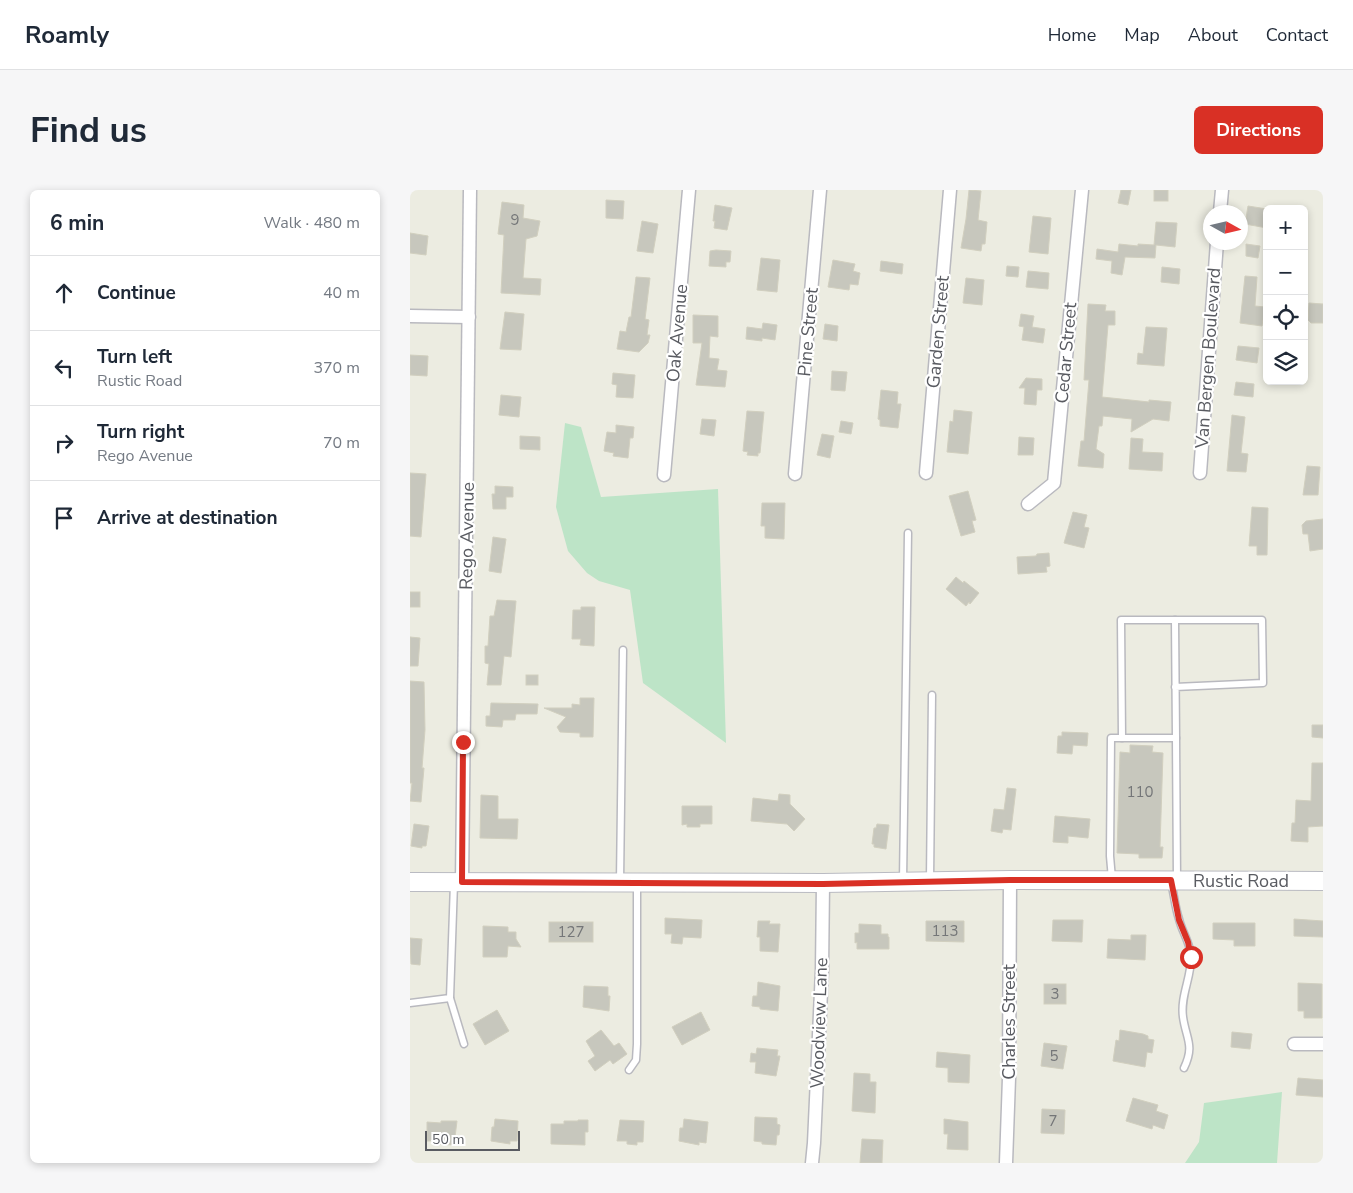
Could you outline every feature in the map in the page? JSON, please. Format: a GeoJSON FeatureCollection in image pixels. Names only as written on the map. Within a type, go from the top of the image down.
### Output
{"type":"FeatureCollection","features":[{"type":"Feature","properties":{"kind":"street","name":"Rego Avenue"},"geometry":{"type":"LineString","coordinates":[[458,882],[470,190]]}},
{"type":"Feature","properties":{"kind":"street","name":"Oak Avenue"},"geometry":{"type":"LineString","coordinates":[[664,475],[689,190]]}},
{"type":"Feature","properties":{"kind":"street","name":"Pine Street"},"geometry":{"type":"LineString","coordinates":[[795,474],[820,190]]}},
{"type":"Feature","properties":{"kind":"street","name":"Garden Street"},"geometry":{"type":"LineString","coordinates":[[926,473],[950,190]]}},
{"type":"Feature","properties":{"kind":"street","name":"Cedar Street"},"geometry":{"type":"LineString","coordinates":[[1028,504],[1054,483],[1082,190]]}},
{"type":"Feature","properties":{"kind":"street"},"geometry":{"type":"LineString","coordinates":[[1221,205],[1222,190]]}},
{"type":"Feature","properties":{"kind":"street","name":"Van Bergen Boulevard"},"geometry":{"type":"LineString","coordinates":[[1200,473],[1216,250]]}},
{"type":"Feature","properties":{"kind":"street"},"geometry":{"type":"LineString","coordinates":[[410,316],[469,316]]}},
{"type":"Feature","properties":{"kind":"street","name":"Rustic Road"},"geometry":{"type":"LineString","coordinates":[[410,882],[823,884],[1010,880],[1323,881]]}},
{"type":"Feature","properties":{"kind":"street","name":"Charles Street"},"geometry":{"type":"LineString","coordinates":[[1006,1163],[1009,1078],[1010,880]]}},
{"type":"Feature","properties":{"kind":"street","name":"Woodview Lane"},"geometry":{"type":"LineString","coordinates":[[812,1163],[822,980],[823,884]]}},
{"type":"Feature","properties":{"kind":"street"},"geometry":{"type":"LineString","coordinates":[[1294,1044],[1323,1044]]}},
{"type":"Feature","properties":{"kind":"lane"},"geometry":{"type":"LineString","coordinates":[[903,882],[908,533]]}},
{"type":"Feature","properties":{"kind":"lane"},"geometry":{"type":"LineString","coordinates":[[1122,738],[1122,620],[1262,620],[1263,683],[1175,687]]}},
{"type":"Feature","properties":{"kind":"lane"},"geometry":{"type":"LineString","coordinates":[[1175,620],[1174,880],[1179,920],[1188,942],[1191,957],[1183,1002],[1183,1016],[1189,1037],[1190,1056],[1184,1068]]}},
{"type":"Feature","properties":{"kind":"lane"},"geometry":{"type":"LineString","coordinates":[[623,650],[628,883],[637,1044],[636,1060],[629,1070]]}},
{"type":"Feature","properties":{"kind":"lane"},"geometry":{"type":"LineString","coordinates":[[930,882],[932,695]]}},
{"type":"Feature","properties":{"kind":"lane"},"geometry":{"type":"LineString","coordinates":[[1112,880],[1110,856],[1111,738],[1176,738]]}},
{"type":"Feature","properties":{"kind":"lane"},"geometry":{"type":"LineString","coordinates":[[458,882],[450,998],[464,1044]]}},
{"type":"Feature","properties":{"kind":"lane"},"geometry":{"type":"LineString","coordinates":[[410,1003],[450,998]]}},
{"type":"Feature","properties":{"kind":"green space"},"geometry":{"type":"Polygon","coordinates":[[[565,423],[581,427],[601,497],[718,489],[726,743],[643,683],[630,590],[599,581],[587,573],[568,551],[556,507],[565,423]]]}},
{"type":"Feature","properties":{"kind":"green space"},"geometry":{"type":"Polygon","coordinates":[[[1282,1092],[1277,1163],[1185,1163],[1199,1142],[1204,1103],[1282,1092]]]}},
{"type":"Feature","properties":{"kind":"building"},"geometry":{"type":"Polygon","coordinates":[[[969,190],[981,191],[978,220],[987,222],[985,244],[982,244],[981,251],[961,248],[969,190]]]}},
{"type":"Feature","properties":{"kind":"building"},"geometry":{"type":"Polygon","coordinates":[[[1121,190],[1131,190],[1128,205],[1118,203],[1121,190]]]}},
{"type":"Feature","properties":{"kind":"building"},"geometry":{"type":"Polygon","coordinates":[[[1154,190],[1168,190],[1168,201],[1154,201],[1154,190]]]}},
{"type":"Feature","properties":{"kind":"building"},"geometry":{"type":"Polygon","coordinates":[[[606,200],[624,201],[623,219],[606,218],[606,200]]]}},
{"type":"Feature","properties":{"kind":"building"},"geometry":{"type":"Polygon","coordinates":[[[502,202],[524,205],[523,218],[540,221],[537,236],[526,239],[523,278],[541,279],[540,295],[501,293],[504,235],[498,234],[502,202]]]}},
{"type":"Feature","properties":{"kind":"building"},"geometry":{"type":"Polygon","coordinates":[[[715,205],[732,208],[727,230],[714,228],[715,205]]]}},
{"type":"Feature","properties":{"kind":"building"},"geometry":{"type":"Polygon","coordinates":[[[1248,206],[1263,208],[1263,227],[1248,225],[1248,206]]]}},
{"type":"Feature","properties":{"kind":"building"},"geometry":{"type":"Polygon","coordinates":[[[1033,216],[1051,218],[1048,254],[1029,252],[1033,216]]]}},
{"type":"Feature","properties":{"kind":"building"},"geometry":{"type":"Polygon","coordinates":[[[642,221],[658,224],[653,253],[637,251],[642,221]]]}},
{"type":"Feature","properties":{"kind":"building"},"geometry":{"type":"Polygon","coordinates":[[[1156,222],[1177,223],[1175,247],[1156,245],[1155,258],[1125,257],[1122,275],[1111,273],[1112,261],[1096,259],[1097,249],[1118,252],[1119,244],[1154,245],[1156,222]]]}},
{"type":"Feature","properties":{"kind":"building"},"geometry":{"type":"Polygon","coordinates":[[[410,233],[428,236],[426,255],[410,253],[410,233]]]}},
{"type":"Feature","properties":{"kind":"building"},"geometry":{"type":"Polygon","coordinates":[[[1248,244],[1260,246],[1258,258],[1246,256],[1248,244]]]}},
{"type":"Feature","properties":{"kind":"building"},"geometry":{"type":"Polygon","coordinates":[[[710,251],[731,251],[730,262],[726,262],[726,267],[709,266],[710,251]]]}},
{"type":"Feature","properties":{"kind":"building"},"geometry":{"type":"Polygon","coordinates":[[[761,258],[780,260],[777,292],[757,290],[761,258]]]}},
{"type":"Feature","properties":{"kind":"building"},"geometry":{"type":"Polygon","coordinates":[[[833,260],[855,264],[853,271],[860,273],[858,285],[850,284],[849,290],[828,287],[833,260]]]}},
{"type":"Feature","properties":{"kind":"building"},"geometry":{"type":"Polygon","coordinates":[[[881,261],[903,264],[902,274],[880,271],[881,261]]]}},
{"type":"Feature","properties":{"kind":"building"},"geometry":{"type":"Polygon","coordinates":[[[1007,266],[1019,267],[1018,277],[1006,276],[1007,266]]]}},
{"type":"Feature","properties":{"kind":"building"},"geometry":{"type":"Polygon","coordinates":[[[1162,267],[1180,269],[1179,284],[1161,282],[1162,267]]]}},
{"type":"Feature","properties":{"kind":"building"},"geometry":{"type":"Polygon","coordinates":[[[1028,271],[1049,273],[1048,289],[1026,287],[1028,271]]]}},
{"type":"Feature","properties":{"kind":"building"},"geometry":{"type":"Polygon","coordinates":[[[1245,276],[1257,277],[1255,306],[1263,307],[1262,326],[1240,323],[1245,276]]]}},
{"type":"Feature","properties":{"kind":"building"},"geometry":{"type":"Polygon","coordinates":[[[636,277],[650,278],[645,319],[649,320],[647,335],[650,335],[648,343],[639,352],[617,349],[620,331],[626,332],[629,317],[631,317],[636,277]]]}},
{"type":"Feature","properties":{"kind":"building"},"geometry":{"type":"Polygon","coordinates":[[[966,278],[984,280],[982,305],[963,303],[966,278]]]}},
{"type":"Feature","properties":{"kind":"building"},"geometry":{"type":"Polygon","coordinates":[[[1309,303],[1323,304],[1323,323],[1311,323],[1308,320],[1309,303]]]}},
{"type":"Feature","properties":{"kind":"building"},"geometry":{"type":"Polygon","coordinates":[[[1088,304],[1106,305],[1105,311],[1115,311],[1115,325],[1108,325],[1102,397],[1149,402],[1149,400],[1171,402],[1169,421],[1153,419],[1131,432],[1132,419],[1103,416],[1102,426],[1099,426],[1096,449],[1104,454],[1103,468],[1078,466],[1081,441],[1084,441],[1089,380],[1084,380],[1088,304]]]}},
{"type":"Feature","properties":{"kind":"building"},"geometry":{"type":"Polygon","coordinates":[[[505,312],[524,314],[521,350],[500,349],[505,312]]]}},
{"type":"Feature","properties":{"kind":"building"},"geometry":{"type":"Polygon","coordinates":[[[1021,314],[1034,316],[1032,327],[1045,329],[1043,343],[1022,340],[1024,327],[1019,326],[1021,314]]]}},
{"type":"Feature","properties":{"kind":"building"},"geometry":{"type":"Polygon","coordinates":[[[693,315],[718,316],[718,337],[710,336],[709,358],[719,359],[717,370],[727,371],[725,387],[696,385],[702,343],[693,343],[693,315]]]}},
{"type":"Feature","properties":{"kind":"building"},"geometry":{"type":"Polygon","coordinates":[[[763,323],[777,325],[775,340],[762,338],[762,341],[746,339],[747,327],[762,329],[763,323]]]}},
{"type":"Feature","properties":{"kind":"building"},"geometry":{"type":"Polygon","coordinates":[[[825,324],[838,326],[837,341],[823,339],[825,324]]]}},
{"type":"Feature","properties":{"kind":"building"},"geometry":{"type":"Polygon","coordinates":[[[1146,327],[1167,328],[1164,366],[1137,364],[1138,353],[1143,354],[1146,327]]]}},
{"type":"Feature","properties":{"kind":"building"},"geometry":{"type":"Polygon","coordinates":[[[1238,346],[1259,348],[1257,363],[1236,360],[1238,346]]]}},
{"type":"Feature","properties":{"kind":"building"},"geometry":{"type":"Polygon","coordinates":[[[410,355],[428,356],[427,376],[410,375],[410,355]]]}},
{"type":"Feature","properties":{"kind":"building"},"geometry":{"type":"Polygon","coordinates":[[[832,371],[847,372],[845,391],[831,390],[832,371]]]}},
{"type":"Feature","properties":{"kind":"building"},"geometry":{"type":"Polygon","coordinates":[[[613,373],[635,375],[633,398],[616,397],[617,385],[612,384],[613,373]]]}},
{"type":"Feature","properties":{"kind":"building"},"geometry":{"type":"Polygon","coordinates":[[[1026,378],[1042,379],[1042,390],[1037,390],[1036,405],[1024,404],[1025,388],[1019,388],[1026,378]]]}},
{"type":"Feature","properties":{"kind":"building"},"geometry":{"type":"Polygon","coordinates":[[[1236,382],[1254,384],[1253,397],[1234,395],[1236,382]]]}},
{"type":"Feature","properties":{"kind":"building"},"geometry":{"type":"Polygon","coordinates":[[[881,390],[898,392],[897,404],[901,404],[898,428],[880,426],[880,420],[878,419],[881,390]]]}},
{"type":"Feature","properties":{"kind":"building"},"geometry":{"type":"Polygon","coordinates":[[[501,395],[521,397],[519,417],[499,415],[501,395]]]}},
{"type":"Feature","properties":{"kind":"building"},"geometry":{"type":"Polygon","coordinates":[[[954,410],[972,412],[968,454],[947,452],[950,421],[953,422],[954,410]]]}},
{"type":"Feature","properties":{"kind":"building"},"geometry":{"type":"Polygon","coordinates":[[[747,411],[764,412],[760,453],[758,453],[758,456],[747,455],[748,452],[743,451],[747,411]]]}},
{"type":"Feature","properties":{"kind":"building"},"geometry":{"type":"Polygon","coordinates":[[[1232,415],[1245,417],[1241,453],[1248,454],[1246,472],[1227,471],[1232,415]]]}},
{"type":"Feature","properties":{"kind":"building"},"geometry":{"type":"Polygon","coordinates":[[[702,419],[716,420],[714,436],[700,434],[702,419]]]}},
{"type":"Feature","properties":{"kind":"building"},"geometry":{"type":"Polygon","coordinates":[[[841,421],[853,423],[851,434],[839,432],[841,421]]]}},
{"type":"Feature","properties":{"kind":"building"},"geometry":{"type":"Polygon","coordinates":[[[616,425],[634,427],[633,438],[630,438],[628,458],[613,456],[614,453],[604,451],[607,432],[616,433],[616,425]]]}},
{"type":"Feature","properties":{"kind":"building"},"geometry":{"type":"Polygon","coordinates":[[[822,434],[834,436],[830,458],[817,455],[822,434]]]}},
{"type":"Feature","properties":{"kind":"building"},"geometry":{"type":"Polygon","coordinates":[[[520,436],[540,437],[540,450],[520,449],[520,436]]]}},
{"type":"Feature","properties":{"kind":"building"},"geometry":{"type":"Polygon","coordinates":[[[1019,437],[1034,438],[1033,455],[1018,455],[1019,437]]]}},
{"type":"Feature","properties":{"kind":"building"},"geometry":{"type":"Polygon","coordinates":[[[1131,438],[1143,439],[1142,452],[1163,453],[1162,471],[1129,469],[1131,438]]]}},
{"type":"Feature","properties":{"kind":"building"},"geometry":{"type":"Polygon","coordinates":[[[1307,466],[1320,467],[1318,495],[1303,495],[1307,466]]]}},
{"type":"Feature","properties":{"kind":"building"},"geometry":{"type":"Polygon","coordinates":[[[410,473],[426,474],[421,537],[410,536],[410,473]]]}},
{"type":"Feature","properties":{"kind":"building"},"geometry":{"type":"Polygon","coordinates":[[[495,486],[513,487],[513,497],[506,497],[506,509],[493,509],[492,494],[495,494],[495,486]]]}},
{"type":"Feature","properties":{"kind":"building"},"geometry":{"type":"Polygon","coordinates":[[[968,491],[976,520],[972,521],[975,532],[961,536],[949,496],[968,491]]]}},
{"type":"Feature","properties":{"kind":"building"},"geometry":{"type":"Polygon","coordinates":[[[762,503],[785,503],[784,539],[765,538],[765,526],[761,526],[762,503]]]}},
{"type":"Feature","properties":{"kind":"building"},"geometry":{"type":"Polygon","coordinates":[[[1252,507],[1268,508],[1267,555],[1257,555],[1257,546],[1249,546],[1252,507]]]}},
{"type":"Feature","properties":{"kind":"building"},"geometry":{"type":"Polygon","coordinates":[[[1073,512],[1087,515],[1084,527],[1089,528],[1084,548],[1064,543],[1073,512]]]}},
{"type":"Feature","properties":{"kind":"building"},"geometry":{"type":"Polygon","coordinates":[[[1323,519],[1323,549],[1310,551],[1308,534],[1303,534],[1302,525],[1306,521],[1323,519]]]}},
{"type":"Feature","properties":{"kind":"building"},"geometry":{"type":"Polygon","coordinates":[[[493,537],[506,539],[501,573],[489,571],[493,537]]]}},
{"type":"Feature","properties":{"kind":"building"},"geometry":{"type":"Polygon","coordinates":[[[1049,553],[1050,566],[1046,567],[1047,572],[1018,574],[1017,557],[1049,553]]]}},
{"type":"Feature","properties":{"kind":"building"},"geometry":{"type":"Polygon","coordinates":[[[956,577],[979,593],[966,606],[946,589],[956,577]]]}},
{"type":"Feature","properties":{"kind":"building"},"geometry":{"type":"Polygon","coordinates":[[[410,592],[420,592],[420,607],[410,607],[410,592]]]}},
{"type":"Feature","properties":{"kind":"building"},"geometry":{"type":"Polygon","coordinates":[[[497,600],[516,601],[511,657],[504,656],[501,685],[487,685],[489,664],[485,663],[485,646],[488,646],[490,616],[494,616],[497,600]]]}},
{"type":"Feature","properties":{"kind":"building"},"geometry":{"type":"Polygon","coordinates":[[[581,607],[595,607],[594,646],[580,645],[581,639],[572,639],[573,610],[581,610],[581,607]]]}},
{"type":"Feature","properties":{"kind":"building"},"geometry":{"type":"Polygon","coordinates":[[[410,637],[420,638],[418,666],[410,666],[410,637]]]}},
{"type":"Feature","properties":{"kind":"building"},"geometry":{"type":"Polygon","coordinates":[[[526,675],[538,675],[538,685],[526,685],[526,675]]]}},
{"type":"Feature","properties":{"kind":"building"},"geometry":{"type":"Polygon","coordinates":[[[410,681],[424,682],[425,730],[421,802],[410,801],[412,783],[410,783],[410,681]]]}},
{"type":"Feature","properties":{"kind":"building"},"geometry":{"type":"Polygon","coordinates":[[[580,698],[594,698],[593,737],[580,737],[580,733],[560,732],[557,727],[566,717],[544,708],[572,708],[572,704],[580,705],[580,698]]]}},
{"type":"Feature","properties":{"kind":"building"},"geometry":{"type":"Polygon","coordinates":[[[491,703],[538,704],[537,714],[516,714],[515,720],[503,720],[502,727],[486,726],[486,716],[490,716],[491,703]]]}},
{"type":"Feature","properties":{"kind":"building"},"geometry":{"type":"Polygon","coordinates":[[[1312,725],[1323,725],[1323,738],[1312,737],[1312,725]]]}},
{"type":"Feature","properties":{"kind":"building"},"geometry":{"type":"Polygon","coordinates":[[[1062,732],[1088,733],[1087,746],[1073,745],[1072,754],[1057,753],[1058,736],[1062,736],[1062,732]]]}},
{"type":"Feature","properties":{"kind":"building"},"geometry":{"type":"Polygon","coordinates":[[[1130,745],[1153,746],[1152,752],[1163,753],[1160,847],[1163,847],[1162,858],[1139,858],[1139,854],[1117,853],[1120,752],[1130,753],[1130,745]]]}},
{"type":"Feature","properties":{"kind":"building"},"geometry":{"type":"Polygon","coordinates":[[[1312,763],[1323,763],[1323,826],[1308,827],[1308,842],[1291,841],[1292,823],[1295,823],[1296,800],[1311,801],[1312,763]]]}},
{"type":"Feature","properties":{"kind":"building"},"geometry":{"type":"Polygon","coordinates":[[[1007,788],[1016,789],[1011,830],[1003,829],[1002,833],[991,831],[994,809],[1004,810],[1007,788]]]}},
{"type":"Feature","properties":{"kind":"building"},"geometry":{"type":"Polygon","coordinates":[[[779,794],[790,795],[790,804],[805,819],[794,831],[787,824],[751,821],[753,798],[778,801],[779,794]]]}},
{"type":"Feature","properties":{"kind":"building"},"geometry":{"type":"Polygon","coordinates":[[[481,795],[498,796],[498,819],[518,819],[517,839],[480,838],[481,795]]]}},
{"type":"Feature","properties":{"kind":"building"},"geometry":{"type":"Polygon","coordinates":[[[682,806],[712,806],[712,824],[700,824],[700,827],[687,827],[687,824],[682,825],[682,806]]]}},
{"type":"Feature","properties":{"kind":"building"},"geometry":{"type":"Polygon","coordinates":[[[1055,816],[1090,819],[1088,838],[1068,836],[1068,843],[1053,842],[1055,816]]]}},
{"type":"Feature","properties":{"kind":"building"},"geometry":{"type":"Polygon","coordinates":[[[414,824],[429,826],[426,846],[422,846],[422,848],[411,846],[414,824]]]}},
{"type":"Feature","properties":{"kind":"building"},"geometry":{"type":"Polygon","coordinates":[[[877,824],[889,825],[886,849],[874,847],[874,844],[872,844],[874,828],[876,828],[877,824]]]}},
{"type":"Feature","properties":{"kind":"building"},"geometry":{"type":"Polygon","coordinates":[[[665,918],[702,920],[701,938],[683,937],[682,944],[671,943],[672,934],[665,934],[665,918]]]}},
{"type":"Feature","properties":{"kind":"building"},"geometry":{"type":"Polygon","coordinates":[[[1294,919],[1323,921],[1323,937],[1294,936],[1294,919]]]}},
{"type":"Feature","properties":{"kind":"building"},"geometry":{"type":"Polygon","coordinates":[[[1053,920],[1083,920],[1082,942],[1052,941],[1053,920]]]}},
{"type":"Feature","properties":{"kind":"building"},"geometry":{"type":"Polygon","coordinates":[[[758,921],[770,921],[769,924],[780,924],[778,952],[760,951],[760,937],[757,937],[758,921]]]}},
{"type":"Feature","properties":{"kind":"building"},"geometry":{"type":"Polygon","coordinates":[[[926,921],[964,921],[964,942],[926,941],[926,921]]]}},
{"type":"Feature","properties":{"kind":"building"},"geometry":{"type":"Polygon","coordinates":[[[549,922],[593,922],[593,942],[549,942],[549,922]]]}},
{"type":"Feature","properties":{"kind":"building"},"geometry":{"type":"Polygon","coordinates":[[[1213,923],[1255,923],[1255,946],[1234,946],[1234,940],[1213,939],[1213,923]]]}},
{"type":"Feature","properties":{"kind":"building"},"geometry":{"type":"Polygon","coordinates":[[[859,924],[881,925],[881,934],[888,934],[889,937],[889,949],[857,949],[855,933],[859,933],[859,924]]]}},
{"type":"Feature","properties":{"kind":"building"},"geometry":{"type":"Polygon","coordinates":[[[483,926],[508,927],[508,932],[516,932],[516,939],[521,947],[508,946],[507,957],[483,957],[483,926]]]}},
{"type":"Feature","properties":{"kind":"building"},"geometry":{"type":"Polygon","coordinates":[[[1131,935],[1146,935],[1145,960],[1107,958],[1108,939],[1131,940],[1131,935]]]}},
{"type":"Feature","properties":{"kind":"building"},"geometry":{"type":"Polygon","coordinates":[[[410,938],[422,939],[420,965],[411,964],[410,938]]]}},
{"type":"Feature","properties":{"kind":"building"},"geometry":{"type":"Polygon","coordinates":[[[758,982],[780,986],[778,1011],[752,1006],[753,996],[757,996],[758,982]]]}},
{"type":"Feature","properties":{"kind":"building"},"geometry":{"type":"Polygon","coordinates":[[[1298,983],[1322,984],[1322,1018],[1304,1018],[1304,1011],[1298,1011],[1298,983]]]}},
{"type":"Feature","properties":{"kind":"building"},"geometry":{"type":"Polygon","coordinates":[[[1044,984],[1066,984],[1066,1004],[1044,1004],[1044,984]]]}},
{"type":"Feature","properties":{"kind":"building"},"geometry":{"type":"Polygon","coordinates":[[[584,986],[608,987],[608,996],[610,996],[609,1011],[583,1007],[584,986]]]}},
{"type":"Feature","properties":{"kind":"building"},"geometry":{"type":"Polygon","coordinates":[[[497,1010],[509,1031],[485,1045],[473,1024],[497,1010]]]}},
{"type":"Feature","properties":{"kind":"building"},"geometry":{"type":"Polygon","coordinates":[[[701,1012],[710,1030],[682,1045],[672,1027],[701,1012]]]}},
{"type":"Feature","properties":{"kind":"building"},"geometry":{"type":"Polygon","coordinates":[[[601,1030],[614,1046],[619,1043],[627,1054],[613,1064],[610,1060],[595,1071],[588,1061],[595,1056],[586,1041],[601,1030]]]}},
{"type":"Feature","properties":{"kind":"building"},"geometry":{"type":"Polygon","coordinates":[[[1120,1030],[1143,1034],[1148,1036],[1148,1039],[1154,1040],[1152,1053],[1147,1052],[1145,1067],[1113,1061],[1116,1040],[1119,1041],[1120,1030]]]}},
{"type":"Feature","properties":{"kind":"building"},"geometry":{"type":"Polygon","coordinates":[[[1232,1032],[1252,1034],[1250,1049],[1231,1047],[1232,1032]]]}},
{"type":"Feature","properties":{"kind":"building"},"geometry":{"type":"Polygon","coordinates":[[[1044,1043],[1067,1046],[1063,1069],[1041,1066],[1044,1043]]]}},
{"type":"Feature","properties":{"kind":"building"},"geometry":{"type":"Polygon","coordinates":[[[757,1048],[778,1050],[777,1056],[780,1056],[776,1076],[755,1073],[756,1062],[750,1062],[751,1053],[756,1054],[757,1048]]]}},
{"type":"Feature","properties":{"kind":"building"},"geometry":{"type":"Polygon","coordinates":[[[937,1052],[970,1055],[969,1083],[948,1082],[948,1068],[936,1067],[937,1052]]]}},
{"type":"Feature","properties":{"kind":"building"},"geometry":{"type":"Polygon","coordinates":[[[854,1073],[870,1074],[870,1082],[876,1082],[875,1113],[852,1111],[854,1073]]]}},
{"type":"Feature","properties":{"kind":"building"},"geometry":{"type":"Polygon","coordinates":[[[1298,1078],[1323,1080],[1323,1097],[1296,1095],[1298,1078]]]}},
{"type":"Feature","properties":{"kind":"building"},"geometry":{"type":"Polygon","coordinates":[[[1133,1098],[1158,1105],[1156,1111],[1168,1115],[1164,1129],[1153,1125],[1152,1129],[1126,1121],[1133,1098]]]}},
{"type":"Feature","properties":{"kind":"building"},"geometry":{"type":"Polygon","coordinates":[[[1042,1109],[1065,1110],[1064,1134],[1041,1133],[1042,1109]]]}},
{"type":"Feature","properties":{"kind":"building"},"geometry":{"type":"Polygon","coordinates":[[[755,1117],[777,1118],[777,1124],[780,1125],[776,1145],[762,1144],[762,1142],[754,1141],[755,1117]]]}},
{"type":"Feature","properties":{"kind":"building"},"geometry":{"type":"Polygon","coordinates":[[[495,1119],[518,1121],[517,1141],[510,1141],[510,1144],[491,1141],[492,1127],[494,1127],[495,1119]]]}},
{"type":"Feature","properties":{"kind":"building"},"geometry":{"type":"Polygon","coordinates":[[[684,1119],[708,1122],[706,1143],[699,1142],[699,1145],[679,1141],[680,1128],[683,1128],[684,1119]]]}},
{"type":"Feature","properties":{"kind":"building"},"geometry":{"type":"Polygon","coordinates":[[[944,1119],[968,1122],[968,1150],[947,1149],[948,1134],[944,1134],[944,1119]]]}},
{"type":"Feature","properties":{"kind":"building"},"geometry":{"type":"Polygon","coordinates":[[[588,1120],[588,1132],[585,1132],[585,1145],[551,1144],[551,1124],[564,1124],[564,1121],[588,1120]]]}},
{"type":"Feature","properties":{"kind":"building"},"geometry":{"type":"Polygon","coordinates":[[[620,1120],[644,1121],[643,1142],[637,1142],[637,1145],[627,1144],[627,1141],[617,1141],[620,1120]]]}},
{"type":"Feature","properties":{"kind":"building"},"geometry":{"type":"Polygon","coordinates":[[[441,1121],[457,1121],[454,1145],[436,1144],[437,1141],[427,1141],[427,1122],[441,1123],[441,1121]]]}},
{"type":"Feature","properties":{"kind":"building"},"geometry":{"type":"Polygon","coordinates":[[[862,1139],[883,1140],[882,1163],[860,1163],[862,1139]]]}},
{"type":"Feature","properties":{"kind":"route"},"geometry":{"type":"LineString","coordinates":[[463,742],[462,882],[823,884],[1010,880],[1171,880],[1179,920],[1188,942],[1191,957]]}}]}
